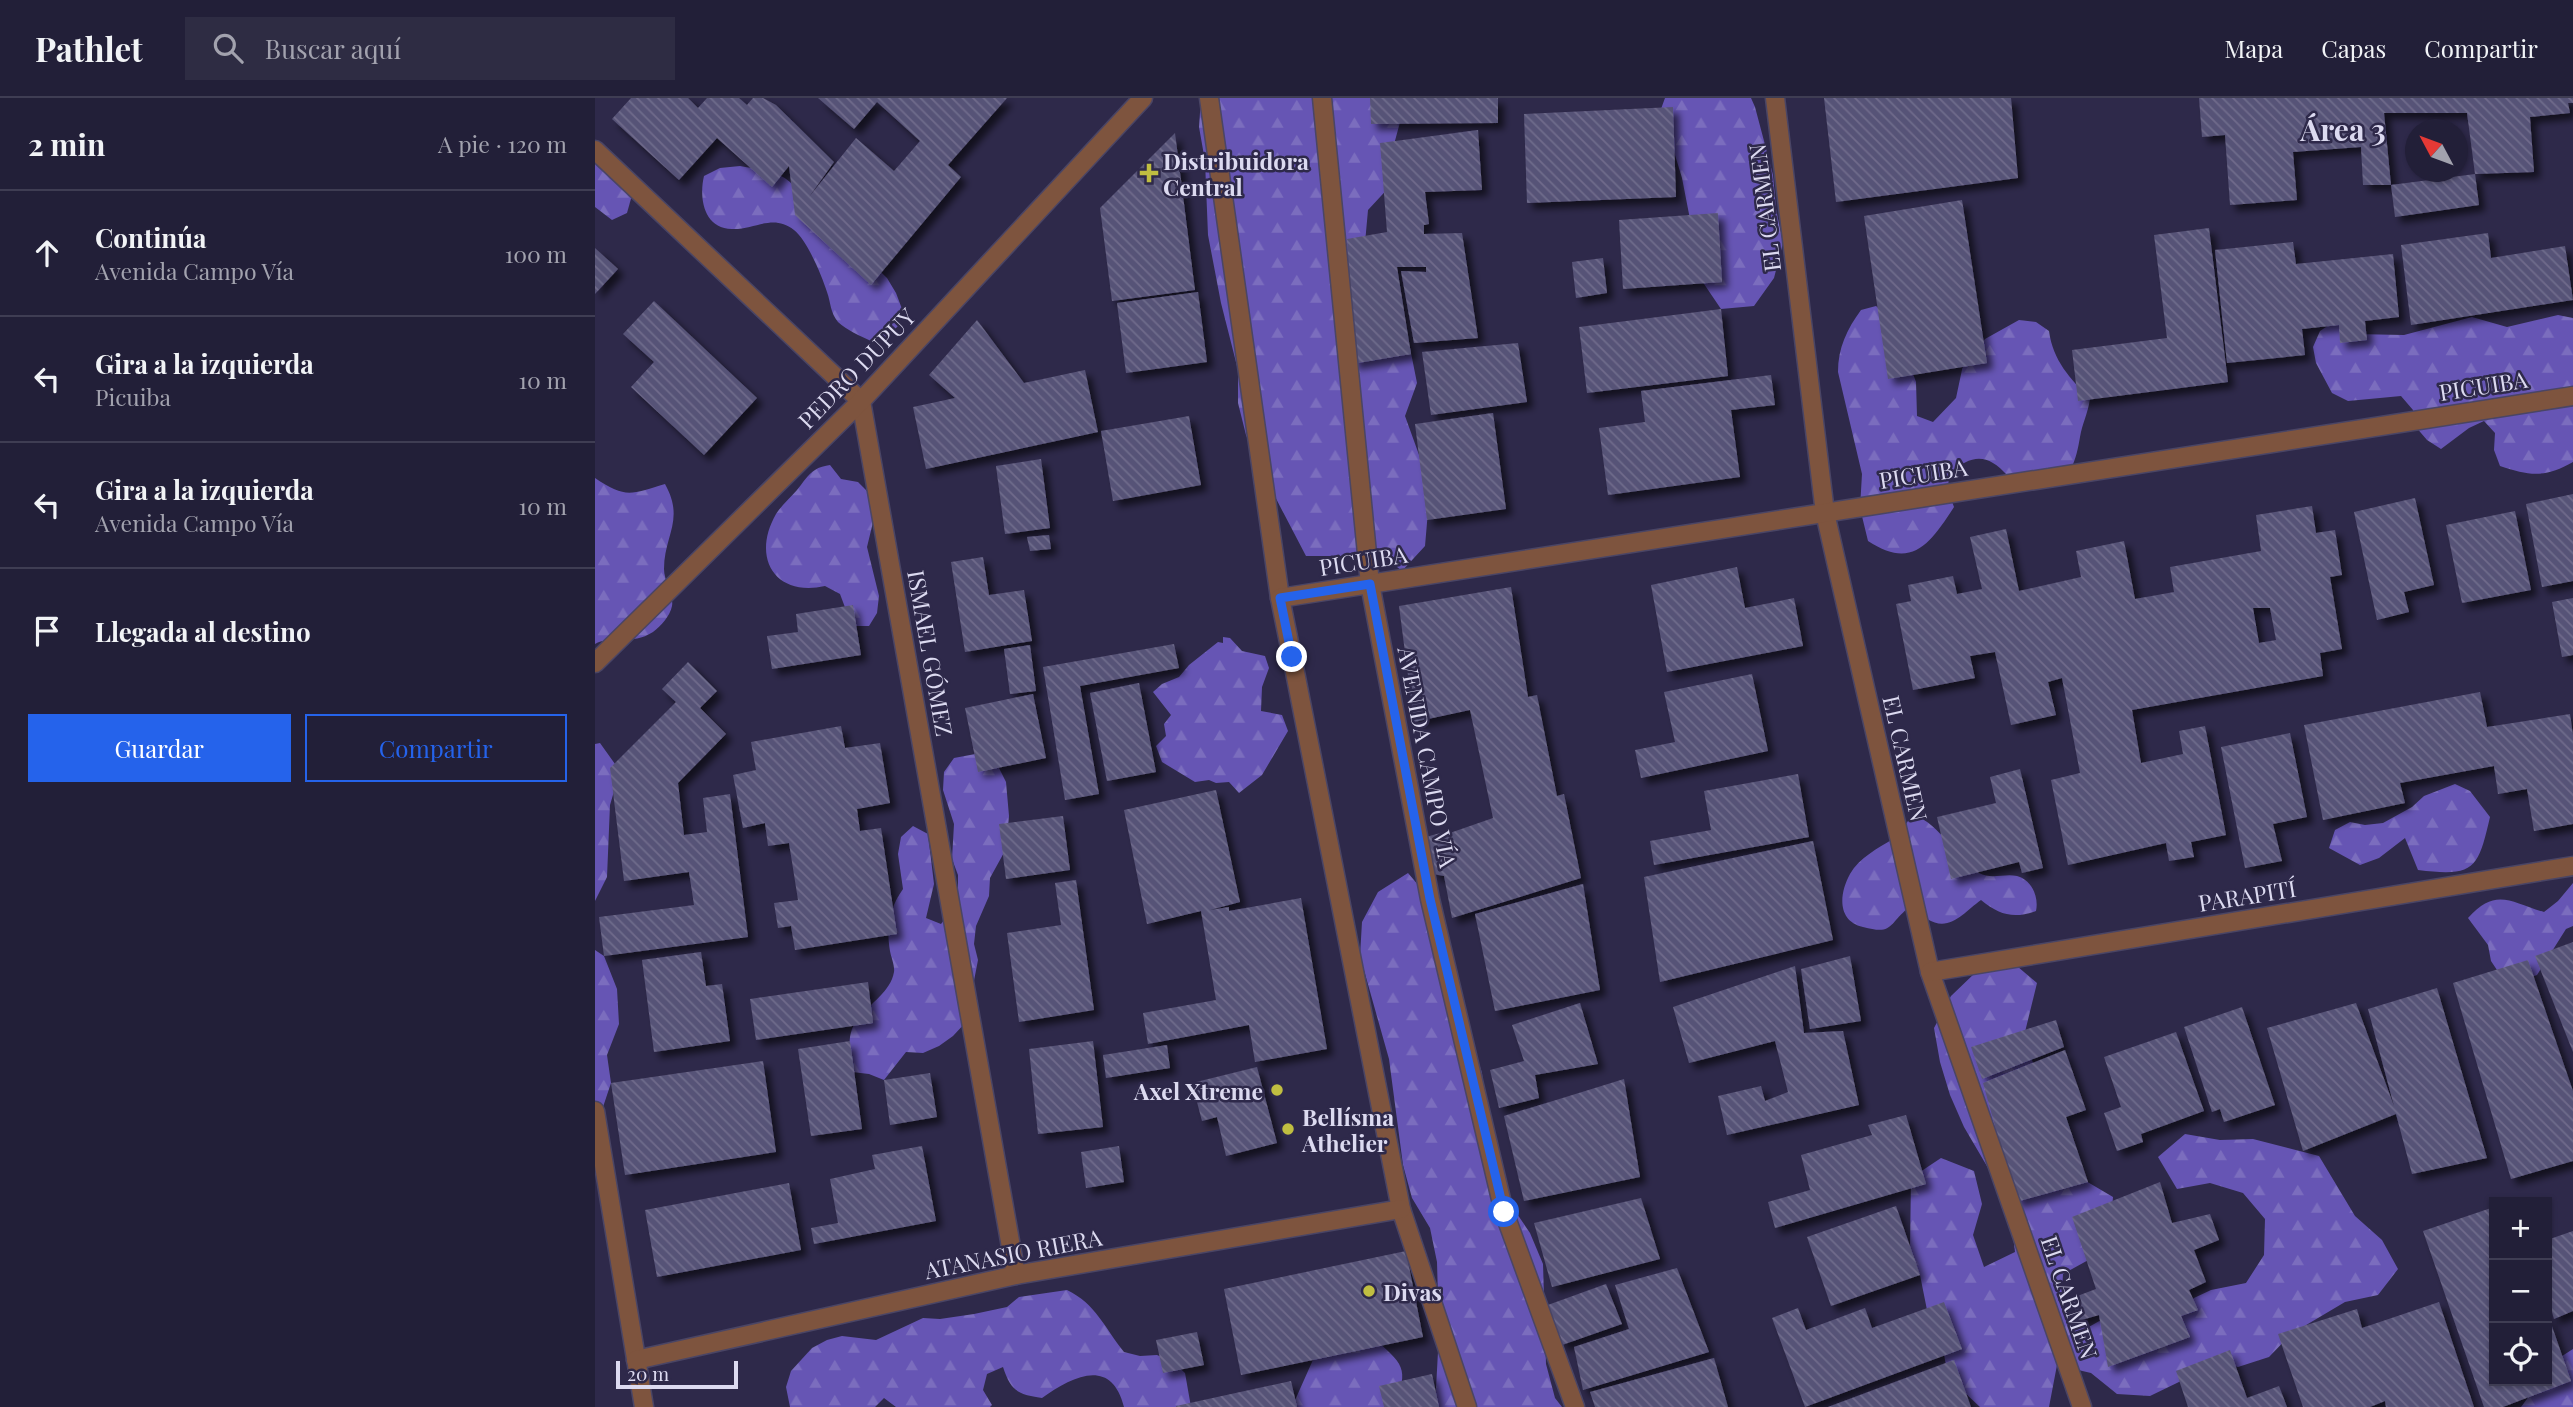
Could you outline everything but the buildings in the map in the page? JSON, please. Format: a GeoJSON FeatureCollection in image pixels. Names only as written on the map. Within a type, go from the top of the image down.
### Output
{"type":"FeatureCollection","features":[{"type":"Feature","properties":{"kind":"street","name":"PEDRO DUPUY"},"geometry":{"type":"LineString","coordinates":[[595,663],[861,401],[1143,98]]}},
{"type":"Feature","properties":{"kind":"street"},"geometry":{"type":"LineString","coordinates":[[1209,98],[1280,598],[1401,1209],[1467,1407]]}},
{"type":"Feature","properties":{"kind":"street","name":"AVENIDA CAMPO VÍA"},"geometry":{"type":"LineString","coordinates":[[1322,98],[1370,584],[1430,899],[1504,1212],[1575,1407]]}},
{"type":"Feature","properties":{"kind":"street","name":"EL CARMEN"},"geometry":{"type":"LineString","coordinates":[[1775,98],[1825,513],[1930,972],[2082,1407]]}},
{"type":"Feature","properties":{"kind":"street"},"geometry":{"type":"LineString","coordinates":[[595,150],[861,401]]}},
{"type":"Feature","properties":{"kind":"street","name":"PICUIBA"},"geometry":{"type":"LineString","coordinates":[[1280,598],[2573,396]]}},
{"type":"Feature","properties":{"kind":"street","name":"ISMAEL GÓMEZ"},"geometry":{"type":"LineString","coordinates":[[861,401],[1016,1275]]}},
{"type":"Feature","properties":{"kind":"street","name":"PARAPITÍ"},"geometry":{"type":"LineString","coordinates":[[1930,972],[2573,866]]}},
{"type":"Feature","properties":{"kind":"street"},"geometry":{"type":"LineString","coordinates":[[595,1111],[644,1407]]}},
{"type":"Feature","properties":{"kind":"street","name":"ATANASIO RIERA"},"geometry":{"type":"LineString","coordinates":[[636,1360],[1016,1275],[1401,1209]]}},
{"type":"Feature","properties":{"kind":"green space"},"geometry":{"type":"Polygon","coordinates":[[[1201,98],[1393,98],[1402,115],[1393,148],[1393,183],[1368,210],[1365,243],[1348,275],[1345,311],[1410,348],[1417,383],[1405,416],[1427,477],[1428,511],[1425,546],[1402,571],[1375,549],[1340,556],[1306,556],[1259,466],[1246,435],[1238,403],[1238,370],[1208,235],[1205,161],[1199,127],[1201,98]]]}},
{"type":"Feature","properties":{"kind":"green space"},"geometry":{"type":"Polygon","coordinates":[[[1665,98],[1751,98],[1755,107],[1773,175],[1783,243],[1774,278],[1754,306],[1721,309],[1702,281],[1682,178],[1661,109],[1665,98]]]}},
{"type":"Feature","properties":{"kind":"green space"},"geometry":{"type":"Polygon","coordinates":[[[595,152],[632,195],[627,213],[612,220],[595,207],[595,152]]]}},
{"type":"Feature","properties":{"kind":"green space"},"geometry":{"type":"Polygon","coordinates":[[[740,166],[774,173],[788,180],[887,278],[902,309],[898,326],[886,338],[871,341],[838,322],[813,259],[794,230],[771,222],[732,229],[722,227],[709,217],[703,202],[704,176],[720,168],[740,166]]]}},
{"type":"Feature","properties":{"kind":"green space"},"geometry":{"type":"Polygon","coordinates":[[[1876,306],[1889,317],[1904,349],[1916,382],[1917,416],[1933,422],[1956,398],[1963,365],[1985,339],[2019,320],[2036,322],[2049,331],[2058,360],[2090,399],[2071,469],[2008,476],[1986,460],[1965,462],[1949,473],[1948,491],[1954,507],[1928,542],[1908,553],[1897,553],[1868,541],[1860,508],[1862,474],[1838,363],[1851,324],[1861,310],[1876,306]]]}},
{"type":"Feature","properties":{"kind":"green space"},"geometry":{"type":"Polygon","coordinates":[[[2558,315],[2573,318],[2573,462],[2546,473],[2520,472],[2500,466],[2494,450],[2495,433],[2484,421],[2469,428],[2441,449],[2427,440],[2415,426],[2413,410],[2401,396],[2348,401],[2332,393],[2316,363],[2313,347],[2320,331],[2335,321],[2353,334],[2404,335],[2472,317],[2507,327],[2558,315]]]}},
{"type":"Feature","properties":{"kind":"green space"},"geometry":{"type":"Polygon","coordinates":[[[830,465],[841,479],[858,482],[873,497],[875,514],[867,547],[879,596],[877,613],[869,626],[852,626],[840,594],[825,586],[793,586],[772,571],[767,559],[769,530],[776,514],[810,474],[818,468],[830,465]]]}},
{"type":"Feature","properties":{"kind":"green space"},"geometry":{"type":"Polygon","coordinates":[[[595,478],[614,489],[629,493],[665,484],[671,497],[673,518],[664,569],[672,602],[667,617],[656,630],[645,636],[595,644],[595,478]]]}},
{"type":"Feature","properties":{"kind":"green space"},"geometry":{"type":"Polygon","coordinates":[[[1223,637],[1230,638],[1242,651],[1265,656],[1269,668],[1262,687],[1261,711],[1282,715],[1288,731],[1262,775],[1239,793],[1229,782],[1195,782],[1162,762],[1156,746],[1166,736],[1164,724],[1171,715],[1153,692],[1162,684],[1179,677],[1189,665],[1218,642],[1223,643],[1223,637]]]}},
{"type":"Feature","properties":{"kind":"green space"},"geometry":{"type":"Polygon","coordinates":[[[600,743],[620,771],[610,805],[607,877],[595,901],[595,744],[600,743]]]}},
{"type":"Feature","properties":{"kind":"green space"},"geometry":{"type":"Polygon","coordinates":[[[986,752],[997,764],[1006,782],[1009,816],[1006,849],[990,878],[989,896],[976,926],[974,944],[978,960],[966,1022],[939,1046],[923,1053],[906,1052],[884,1080],[869,1074],[852,1072],[852,1029],[861,1015],[887,988],[894,972],[889,926],[892,911],[903,889],[898,854],[901,837],[913,826],[928,834],[934,884],[926,918],[941,924],[951,911],[958,893],[958,875],[952,859],[954,824],[943,790],[944,772],[954,758],[986,752]]]}},
{"type":"Feature","properties":{"kind":"green space"},"geometry":{"type":"Polygon","coordinates":[[[2455,784],[2470,791],[2490,817],[2482,848],[2471,866],[2452,872],[2418,870],[2405,838],[2379,858],[2360,865],[2329,848],[2335,830],[2350,822],[2365,825],[2383,823],[2412,807],[2424,796],[2455,784]]]}},
{"type":"Feature","properties":{"kind":"green space"},"geometry":{"type":"Polygon","coordinates":[[[1919,817],[1937,830],[1972,869],[1989,876],[2017,876],[2027,881],[2035,895],[2036,911],[2021,915],[2007,914],[1981,900],[1956,919],[1943,924],[1935,923],[1908,908],[1893,924],[1880,930],[1863,927],[1848,919],[1842,898],[1846,882],[1854,868],[1869,854],[1896,837],[1910,818],[1919,817]]]}},
{"type":"Feature","properties":{"kind":"green space"},"geometry":{"type":"Polygon","coordinates":[[[1408,873],[1430,899],[1464,1005],[1482,1073],[1485,1107],[1511,1205],[1530,1233],[1543,1264],[1546,1364],[1555,1398],[1562,1407],[1435,1407],[1439,1333],[1437,1262],[1430,1228],[1412,1198],[1403,1165],[1389,1059],[1360,956],[1362,922],[1378,892],[1408,873]]]}},
{"type":"Feature","properties":{"kind":"green space"},"geometry":{"type":"Polygon","coordinates":[[[2573,883],[2573,926],[2566,929],[2537,975],[2520,981],[2501,976],[2491,961],[2488,945],[2468,918],[2478,908],[2495,900],[2512,901],[2544,912],[2558,901],[2573,883]]]}},
{"type":"Feature","properties":{"kind":"green space"},"geometry":{"type":"Polygon","coordinates":[[[595,950],[604,956],[617,989],[619,1024],[607,1055],[611,1083],[600,1116],[595,1122],[595,950]]]}},
{"type":"Feature","properties":{"kind":"green space"},"geometry":{"type":"Polygon","coordinates":[[[2011,961],[2037,983],[2024,1036],[2034,1066],[2057,1164],[2113,1197],[2110,1231],[2092,1258],[2063,1274],[2061,1308],[2087,1328],[2117,1311],[2179,1305],[2211,1290],[2246,1283],[2264,1255],[2265,1219],[2243,1193],[2210,1183],[2177,1189],[2158,1157],[2185,1134],[2220,1140],[2253,1139],[2319,1156],[2355,1216],[2382,1240],[2398,1269],[2378,1295],[2345,1302],[2291,1334],[2269,1357],[2238,1367],[2206,1361],[2181,1381],[2150,1396],[2117,1394],[2091,1373],[2057,1365],[2049,1407],[1980,1407],[1948,1377],[1942,1343],[1927,1310],[1920,1275],[1910,1249],[1911,1178],[1941,1158],[1974,1171],[1982,1204],[1973,1235],[1984,1267],[2015,1252],[2011,1219],[1998,1185],[1964,1127],[1950,1095],[1934,1028],[1951,996],[1976,972],[2011,961]]]}},
{"type":"Feature","properties":{"kind":"green space"},"geometry":{"type":"Polygon","coordinates":[[[1067,1290],[1093,1309],[1124,1352],[1140,1356],[1157,1355],[1173,1362],[1185,1373],[1191,1407],[1124,1407],[1118,1391],[1110,1381],[1100,1376],[1078,1378],[1042,1398],[1033,1397],[1012,1386],[1003,1367],[987,1374],[983,1390],[992,1405],[990,1407],[896,1407],[884,1398],[875,1407],[790,1407],[786,1387],[791,1371],[812,1348],[827,1340],[842,1336],[876,1340],[923,1318],[940,1319],[974,1314],[1007,1307],[1019,1297],[1067,1290]]]}},
{"type":"Feature","properties":{"kind":"green space"},"geometry":{"type":"Polygon","coordinates":[[[1372,1337],[1401,1367],[1402,1383],[1394,1407],[1292,1407],[1316,1353],[1372,1337]]]}},
{"type":"Feature","properties":{"kind":"green space"},"geometry":{"type":"Polygon","coordinates":[[[2573,1349],[2573,1407],[2521,1407],[2536,1386],[2552,1386],[2552,1367],[2559,1358],[2573,1349]]]}},
{"type":"Feature","properties":{"kind":"place","name":"Distribuidora Central"},"geometry":{"type":"Point","coordinates":[1149,173]}},
{"type":"Feature","properties":{"kind":"place","name":"Axel Xtreme"},"geometry":{"type":"Point","coordinates":[1277,1090]}},
{"type":"Feature","properties":{"kind":"place","name":"Bellísma Athelier"},"geometry":{"type":"Point","coordinates":[1288,1129]}},
{"type":"Feature","properties":{"kind":"place","name":"Divas"},"geometry":{"type":"Point","coordinates":[1369,1291]}},
{"type":"Feature","properties":{"kind":"district","name":"Área 3"},"geometry":{"type":"Point","coordinates":[2343,129]}},
{"type":"Feature","properties":{"kind":"route"},"geometry":{"type":"LineString","coordinates":[[1292,657],[1280,598],[1370,584],[1430,899],[1504,1212]]}}]}
